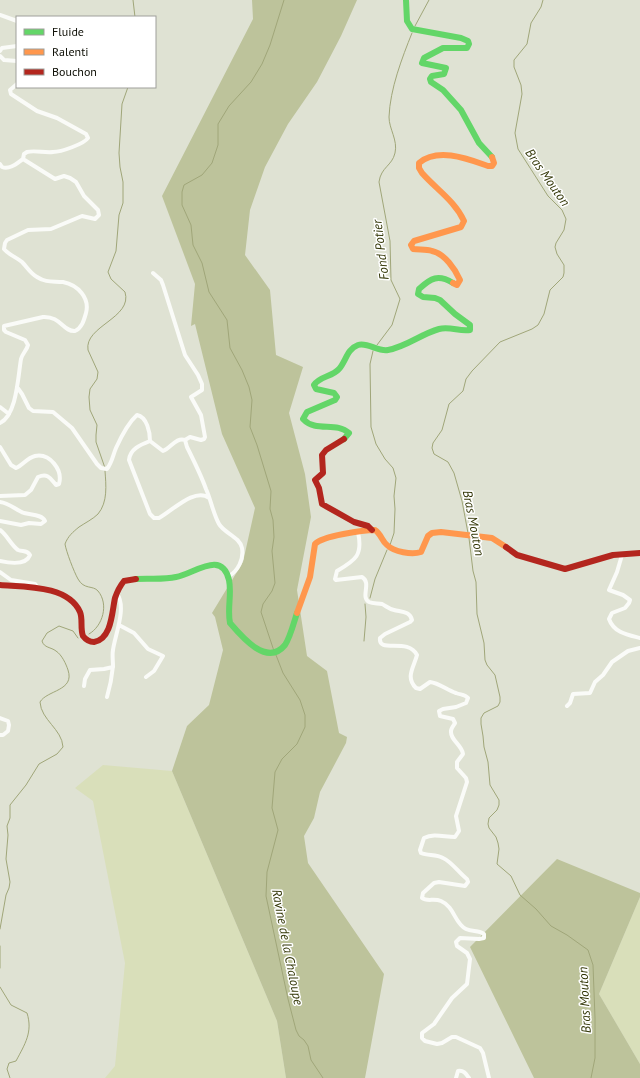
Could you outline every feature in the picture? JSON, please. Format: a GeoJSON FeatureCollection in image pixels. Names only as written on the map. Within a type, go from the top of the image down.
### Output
{"type":"FeatureCollection","features":[{"type":"Feature","properties":{"kind":"street"},"geometry":{"type":"LineString","coordinates":[[406,0],[407,21],[412,29],[461,38],[468,42],[467,48],[461,50],[448,48],[439,49],[424,58],[422,63],[427,65],[441,65],[446,68],[444,74],[435,74],[431,76],[431,82],[443,90],[461,110],[479,143],[493,158],[494,162],[492,166],[488,166],[448,154],[425,157],[419,165],[421,174],[449,199],[464,221],[461,227],[414,241],[411,245],[413,249],[433,251],[440,254],[460,280],[456,285],[444,278],[434,278],[419,290],[418,294],[423,297],[440,300],[470,325],[470,330],[466,331],[451,328],[440,329],[404,344],[383,350],[360,345],[348,350],[339,369],[314,383],[316,389],[336,394],[337,398],[307,412],[303,419],[305,423],[345,429],[348,432],[347,437],[324,452],[322,458],[323,473],[316,478],[315,481],[319,488],[322,504],[358,524],[368,526],[372,530],[378,532],[388,546],[418,554],[421,552],[429,534],[441,532],[478,535],[492,538],[517,555],[565,569],[598,558],[640,553]]}},
{"type":"Feature","properties":{"kind":"street"},"geometry":{"type":"LineString","coordinates":[[0,15],[16,21]]}},
{"type":"Feature","properties":{"kind":"street"},"geometry":{"type":"LineString","coordinates":[[0,51],[2,48],[16,46]]}},
{"type":"Feature","properties":{"kind":"street"},"geometry":{"type":"LineString","coordinates":[[0,56],[4,60],[16,61]]}},
{"type":"Feature","properties":{"kind":"street"},"geometry":{"type":"LineString","coordinates":[[0,164],[5,168],[10,167],[23,158],[24,154],[27,152],[60,151],[83,143],[88,138],[86,134],[61,120],[37,111],[11,94],[10,90],[16,85]]}},
{"type":"Feature","properties":{"kind":"street"},"geometry":{"type":"LineString","coordinates":[[0,423],[3,422],[12,409],[22,357],[28,345],[25,340],[6,332],[4,330],[4,326],[48,316],[55,318],[69,330],[75,331],[81,326],[87,306],[83,295],[77,289],[66,283],[45,281],[33,275],[20,260],[4,249],[5,243],[7,240],[28,230],[51,229],[84,215],[95,219],[98,217],[99,212],[84,196],[76,182],[64,176],[55,179],[23,158]]}},
{"type":"Feature","properties":{"kind":"street"},"geometry":{"type":"LineString","coordinates":[[150,441],[164,451],[178,440],[186,440],[190,437],[203,440],[205,437],[201,415],[191,397],[202,390],[202,384],[194,367],[185,355],[181,338],[176,330],[173,314],[163,285],[158,276],[153,273]]}},
{"type":"Feature","properties":{"kind":"street"},"geometry":{"type":"LineString","coordinates":[[17,386],[32,411],[52,412],[72,428],[96,464],[101,468],[106,469],[111,464],[116,448],[130,423],[137,415],[141,416],[145,421],[150,432],[150,441]]}},
{"type":"Feature","properties":{"kind":"street"},"geometry":{"type":"LineString","coordinates":[[0,407],[9,414]]}},
{"type":"Feature","properties":{"kind":"street"},"geometry":{"type":"LineString","coordinates":[[186,440],[187,447],[206,488],[221,527],[242,546],[240,564],[234,573],[229,576]]}},
{"type":"Feature","properties":{"kind":"street"},"geometry":{"type":"LineString","coordinates":[[150,441],[133,450],[129,460],[152,517],[159,518],[196,495],[204,495],[209,498]]}},
{"type":"Feature","properties":{"kind":"street"},"geometry":{"type":"LineString","coordinates":[[0,447],[11,465],[16,468],[27,459],[36,456],[49,458],[57,468],[60,481],[59,484],[56,485],[50,477],[43,475],[38,477],[31,490],[25,495],[0,496]]}},
{"type":"Feature","properties":{"kind":"street"},"geometry":{"type":"LineString","coordinates":[[0,502],[25,513],[41,516],[45,521],[41,524],[29,523],[21,525],[0,521]]}},
{"type":"Feature","properties":{"kind":"street"},"geometry":{"type":"LineString","coordinates":[[0,530],[17,548],[27,552],[30,555],[28,559],[15,563],[0,561]]}},
{"type":"Feature","properties":{"kind":"street"},"geometry":{"type":"LineString","coordinates":[[0,585],[38,588],[65,596],[77,606],[81,614],[82,636],[86,640],[92,641],[99,640],[107,631],[121,583],[126,580],[162,580],[177,578],[210,564],[226,570],[229,576],[231,583],[230,623],[260,651],[270,654],[280,650],[286,644],[308,585],[315,544],[321,539],[372,530]]}},
{"type":"Feature","properties":{"kind":"street"},"geometry":{"type":"LineString","coordinates":[[358,532],[360,545],[358,554],[347,565],[336,571],[334,579],[362,577],[365,579],[366,583],[366,599],[370,602],[381,604],[392,610],[408,613],[411,616],[412,620],[410,622],[385,634],[380,638],[380,642],[385,646],[403,645],[410,647],[415,651],[417,654],[410,680],[416,688],[420,689],[430,682],[434,682],[454,693],[466,696],[468,698],[466,703],[439,711],[440,716],[454,720],[455,723],[451,730],[451,734],[462,749],[463,754],[457,762],[457,768],[466,778],[467,782],[456,816],[459,831],[455,837],[436,835],[427,836],[424,838],[420,850],[421,853],[425,855],[436,855],[443,858],[468,882],[465,886],[439,882],[434,883],[423,893],[422,898],[426,900],[440,900],[452,909],[461,924],[466,929],[482,932],[484,934],[484,938],[457,939],[457,946],[467,953],[470,959],[467,984],[452,998],[434,1024],[422,1033],[422,1038],[425,1041],[442,1044],[456,1036],[480,1048],[483,1053],[489,1078]]}},
{"type":"Feature","properties":{"kind":"street"},"geometry":{"type":"LineString","coordinates":[[622,555],[617,572],[609,590],[627,597],[630,600],[630,603],[625,608],[612,613],[609,619],[612,626],[619,631],[624,634],[640,638]]}},
{"type":"Feature","properties":{"kind":"street"},"geometry":{"type":"LineString","coordinates":[[0,572],[11,580],[36,584],[38,588]]}},
{"type":"Feature","properties":{"kind":"street"},"geometry":{"type":"LineString","coordinates":[[107,697],[113,667],[113,650],[119,625],[120,604],[117,594]]}},
{"type":"Feature","properties":{"kind":"street"},"geometry":{"type":"LineString","coordinates":[[119,625],[134,633],[148,649],[163,656],[154,671],[146,677]]}},
{"type":"Feature","properties":{"kind":"street"},"geometry":{"type":"LineString","coordinates":[[567,706],[570,703],[573,694],[590,693],[594,685],[612,662],[628,651],[640,648]]}},
{"type":"Feature","properties":{"kind":"street"},"geometry":{"type":"LineString","coordinates":[[84,686],[90,670],[113,667]]}},
{"type":"Feature","properties":{"kind":"street"},"geometry":{"type":"LineString","coordinates":[[0,718],[8,721],[9,725],[8,731],[3,735],[0,735]]}},
{"type":"Feature","properties":{"kind":"street"},"geometry":{"type":"LineString","coordinates":[[456,1078],[458,1071],[461,1071],[465,1072],[469,1078]]}},
{"type":"Feature","properties":{"kind":"green space"},"geometry":{"type":"Polygon","coordinates":[[[252,0],[357,0],[341,36],[317,82],[288,124],[265,167],[250,210],[245,255],[270,290],[276,355],[303,367],[289,413],[305,474],[311,517],[297,590],[307,656],[327,671],[339,733],[347,737],[346,743],[320,792],[314,818],[304,836],[308,863],[384,974],[365,1078],[286,1078],[277,1021],[172,771],[187,726],[209,705],[223,650],[215,617],[212,613],[243,562],[255,508],[222,434],[195,324],[191,326],[195,284],[162,196],[253,19],[252,0]]]}},
{"type":"Feature","properties":{"kind":"green space"},"geometry":{"type":"Polygon","coordinates":[[[103,765],[172,771],[277,1021],[286,1078],[105,1078],[115,1066],[125,963],[93,801],[75,788],[103,765]]]}},
{"type":"Feature","properties":{"kind":"green space"},"geometry":{"type":"Polygon","coordinates":[[[557,859],[640,893],[640,897],[599,994],[640,1064],[640,1078],[534,1078],[470,947],[557,859]]]}},
{"type":"Feature","properties":{"kind":"green space"},"geometry":{"type":"Polygon","coordinates":[[[640,897],[640,1064],[599,994],[640,897]]]}},
{"type":"Feature","properties":{"kind":"waterway"},"geometry":{"type":"LineString","coordinates":[[133,0],[135,16]]}},
{"type":"Feature","properties":{"kind":"waterway","name":"Ravine de la Chaloupe"},"geometry":{"type":"LineString","coordinates":[[274,651],[261,612],[263,604],[272,591],[275,583],[272,551],[274,537],[273,520],[270,509],[271,491],[250,427],[252,400],[249,387],[230,348],[227,320],[209,292],[202,263],[193,245],[191,225],[182,205],[182,192],[184,185],[202,175],[212,163],[218,145],[218,124],[229,106],[251,82],[262,64],[270,45],[284,0]]}},
{"type":"Feature","properties":{"kind":"waterway","name":"Fond Potier"},"geometry":{"type":"LineString","coordinates":[[415,26],[429,0]]}},
{"type":"Feature","properties":{"kind":"waterway","name":"Bras Mouton"},"geometry":{"type":"LineString","coordinates":[[468,533],[462,501],[454,473],[448,462],[434,454],[432,448],[433,443],[442,430],[449,404],[463,391],[466,379],[472,371],[500,342],[532,329],[538,325],[544,314],[550,290],[563,277],[564,273],[564,265],[557,254],[555,247],[564,230],[566,219],[562,210],[548,196],[518,149],[515,133],[522,94],[521,85],[514,67],[514,60],[527,44],[531,23],[541,7],[543,0]]}},
{"type":"Feature","properties":{"kind":"waterway","name":"Fond Potier"},"geometry":{"type":"LineString","coordinates":[[377,345],[392,325],[400,299],[391,280],[390,241],[379,182],[382,173],[392,161],[395,153],[396,148],[389,121],[390,106],[397,74],[412,33]]}},
{"type":"Feature","properties":{"kind":"waterway"},"geometry":{"type":"LineString","coordinates":[[105,468],[96,442],[97,425],[90,410],[89,397],[90,389],[97,379],[98,372],[88,350],[89,342],[93,334],[116,315],[122,309],[126,301],[125,292],[111,279],[108,272],[116,251],[119,215],[123,203],[123,182],[119,153],[122,104],[128,88]]}},
{"type":"Feature","properties":{"kind":"waterway","name":"Fond Potier"},"geometry":{"type":"LineString","coordinates":[[373,351],[370,364],[371,427],[376,444],[385,459],[393,468],[396,478],[394,496],[394,533],[390,545]]}},
{"type":"Feature","properties":{"kind":"waterway"},"geometry":{"type":"LineString","coordinates":[[89,634],[98,626],[101,620],[104,608],[103,602],[96,589],[83,585],[78,579],[70,562],[65,544],[73,532],[96,516],[101,509],[106,493],[105,471]]}},
{"type":"Feature","properties":{"kind":"waterway","name":"Bras Mouton"},"geometry":{"type":"LineString","coordinates":[[469,538],[473,571],[476,582],[477,614],[484,643],[485,660],[495,675],[500,697],[498,706],[484,713],[481,718],[490,785],[499,800],[497,810],[489,818],[488,824],[498,843],[499,849],[497,864],[511,876],[520,895],[536,909],[551,926],[588,950],[593,965],[595,1018],[595,1058],[591,1078]]}},
{"type":"Feature","properties":{"kind":"waterway","name":"Fond Potier"},"geometry":{"type":"LineString","coordinates":[[370,598],[375,579],[387,550]]}},
{"type":"Feature","properties":{"kind":"waterway","name":"Fond Potier"},"geometry":{"type":"LineString","coordinates":[[364,641],[366,617],[365,604]]}},
{"type":"Feature","properties":{"kind":"waterway"},"geometry":{"type":"LineString","coordinates":[[0,929],[6,895],[10,882],[6,859],[8,835],[7,826],[10,818],[10,805],[26,785],[39,764],[57,754],[63,747],[59,735],[44,714],[40,702],[68,682],[68,670],[60,655],[44,645],[42,641],[47,633],[59,626],[73,631],[78,638]]}},
{"type":"Feature","properties":{"kind":"waterway","name":"Ravine de la Chaloupe"},"geometry":{"type":"LineString","coordinates":[[276,655],[283,673],[300,700],[305,715],[305,727],[297,744],[282,759],[275,772],[272,808],[278,830],[267,872],[266,896],[296,1030],[308,1046],[311,1060],[323,1078]]}},
{"type":"Feature","properties":{"kind":"waterway"},"geometry":{"type":"LineString","coordinates":[[0,946],[0,968]]}},
{"type":"Feature","properties":{"kind":"waterway"},"geometry":{"type":"LineString","coordinates":[[0,987],[11,1005],[27,1013],[29,1020],[29,1032],[25,1043],[16,1061],[9,1063],[7,1069],[10,1078]]}},
{"type":"Feature","properties":{"kind":"traffic: fast"},"geometry":{"type":"LineString","coordinates":[[406,0],[407,21],[412,29],[461,38],[468,41],[469,44],[467,48],[443,48],[424,58],[422,63],[446,68],[444,74],[432,76],[430,79],[431,82],[443,90],[461,110],[479,143],[492,157]]}},
{"type":"Feature","properties":{"kind":"traffic: fast"},"geometry":{"type":"LineString","coordinates":[[344,439],[349,433],[344,430],[314,425],[303,419],[307,412],[335,400],[337,397],[334,393],[316,389],[314,385],[319,380],[336,372],[351,349],[358,345],[362,344],[380,350],[388,350],[443,328],[470,330],[470,325],[440,300],[423,297],[418,294],[419,289],[427,282],[435,278],[448,280],[453,283]]}},
{"type":"Feature","properties":{"kind":"traffic: fast"},"geometry":{"type":"LineString","coordinates":[[136,579],[171,578],[207,566],[220,566],[225,571],[229,580],[230,623],[255,648],[270,653],[278,651],[285,645],[297,613]]}},
{"type":"Feature","properties":{"kind":"traffic: slow"},"geometry":{"type":"LineString","coordinates":[[453,283],[457,285],[460,280],[452,267],[441,255],[432,251],[413,249],[411,245],[414,241],[461,227],[464,221],[456,207],[422,173],[419,168],[419,163],[427,158],[444,155],[492,166],[494,163],[492,157]]}},
{"type":"Feature","properties":{"kind":"traffic: slow"},"geometry":{"type":"LineString","coordinates":[[297,613],[310,577],[315,544],[326,538],[353,532],[375,530],[390,547],[398,551],[417,553],[421,552],[428,536],[432,533],[441,532],[492,538],[506,547]]}},
{"type":"Feature","properties":{"kind":"traffic: jam"},"geometry":{"type":"LineString","coordinates":[[344,439],[326,450],[322,455],[323,473],[315,480],[319,488],[322,504],[354,522],[368,526],[372,530]]}},
{"type":"Feature","properties":{"kind":"traffic: jam"},"geometry":{"type":"LineString","coordinates":[[506,547],[517,555],[565,569],[613,555],[640,553]]}},
{"type":"Feature","properties":{"kind":"traffic: jam"},"geometry":{"type":"LineString","coordinates":[[0,585],[33,587],[56,592],[66,597],[74,603],[80,612],[83,636],[85,639],[94,642],[100,640],[108,630],[115,598],[121,585],[124,581],[136,579]]}}]}
